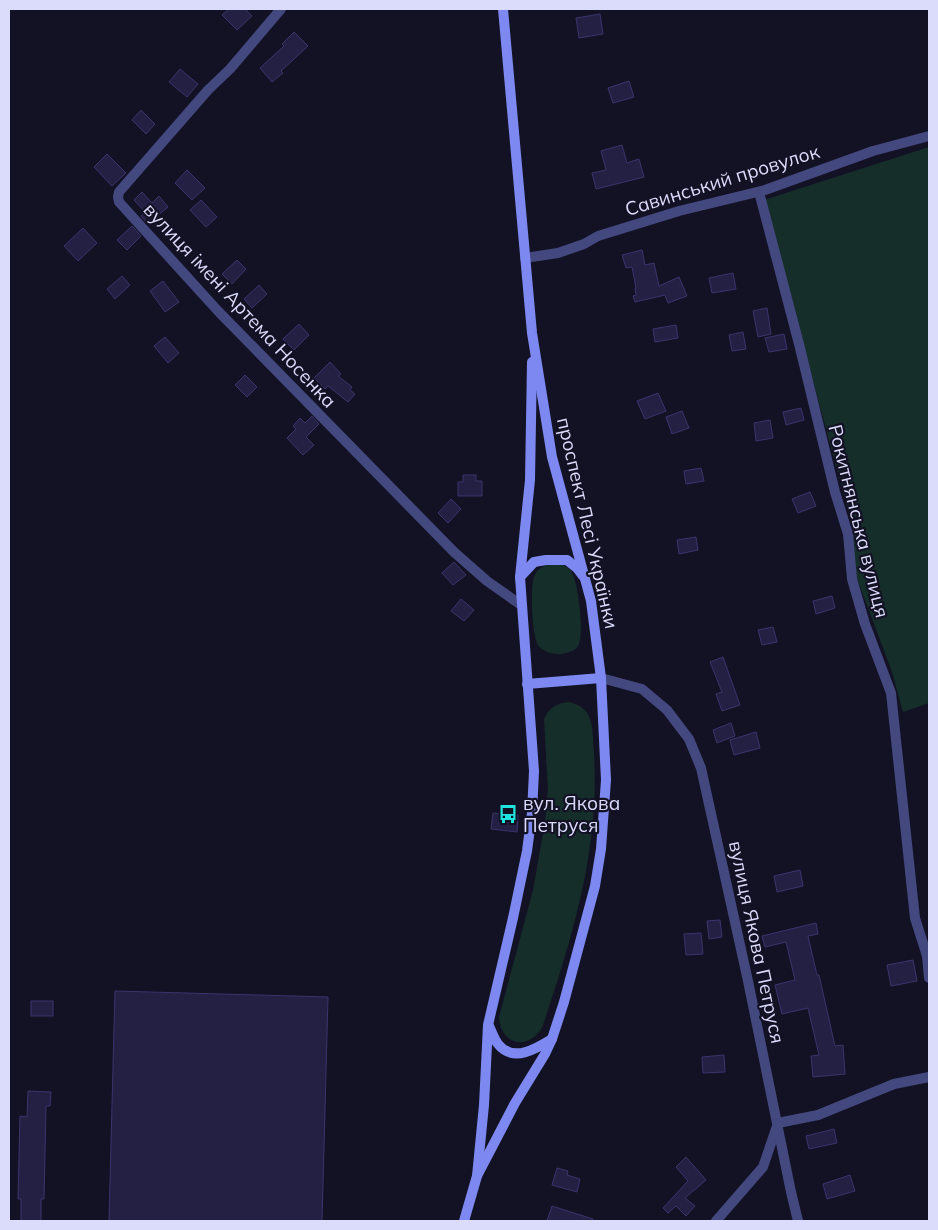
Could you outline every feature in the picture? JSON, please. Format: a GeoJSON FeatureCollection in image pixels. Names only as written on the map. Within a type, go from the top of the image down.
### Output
{"type":"FeatureCollection","features":[{"type":"Feature","properties":{"kind":"street","name":"вулиця імені Артема Носенка"},"geometry":{"type":"LineString","coordinates":[[281,9],[230,69],[208,90],[119,192],[119,202],[218,311],[454,552],[521,605]]}},
{"type":"Feature","properties":{"kind":"street","name":"проспект Лесі Українки"},"geometry":{"type":"LineString","coordinates":[[477,1176],[515,1103],[552,1039],[590,906],[601,849],[606,780],[601,678],[595,627],[587,580],[552,457],[532,333],[503,9]]}},
{"type":"Feature","properties":{"kind":"street","name":"Савинський провулок"},"geometry":{"type":"LineString","coordinates":[[524,258],[558,253],[584,244],[598,236],[679,211],[759,192],[873,151],[929,136]]}},
{"type":"Feature","properties":{"kind":"street","name":"Рокитнянська вулиця"},"geometry":{"type":"LineString","coordinates":[[759,192],[835,492],[848,534],[852,578],[865,624],[891,693],[915,918],[927,956],[929,978]]}},
{"type":"Feature","properties":{"kind":"street","name":"проспект Лесі Українки"},"geometry":{"type":"LineString","coordinates":[[464,1221],[477,1176],[484,1105],[488,1025],[527,851],[532,812],[534,771],[520,577],[530,480],[532,333]]}},
{"type":"Feature","properties":{"kind":"street"},"geometry":{"type":"LineString","coordinates":[[520,577],[534,562],[566,560],[577,568],[587,580]]}},
{"type":"Feature","properties":{"kind":"street"},"geometry":{"type":"LineString","coordinates":[[527,684],[601,678]]}},
{"type":"Feature","properties":{"kind":"street","name":"вулиця Якова Петруся"},"geometry":{"type":"LineString","coordinates":[[601,678],[642,689],[667,710],[689,739],[701,768],[778,1123],[790,1192],[798,1221]]}},
{"type":"Feature","properties":{"kind":"street"},"geometry":{"type":"LineString","coordinates":[[488,1025],[498,1044],[508,1051],[523,1054],[552,1039]]}},
{"type":"Feature","properties":{"kind":"street"},"geometry":{"type":"LineString","coordinates":[[716,1221],[763,1167],[778,1123],[818,1115],[894,1084],[929,1076]]}},
{"type":"Feature","properties":{"kind":"green space"},"geometry":{"type":"Polygon","coordinates":[[[929,147],[929,703],[903,712],[892,672],[856,576],[852,525],[764,200],[929,147]]]}},
{"type":"Feature","properties":{"kind":"green space"},"geometry":{"type":"Polygon","coordinates":[[[551,563],[567,567],[571,571],[574,576],[580,608],[581,631],[578,646],[562,654],[543,650],[538,645],[533,622],[532,591],[534,577],[541,568],[551,563]]]}},
{"type":"Feature","properties":{"kind":"green space"},"geometry":{"type":"Polygon","coordinates":[[[569,702],[584,709],[591,722],[592,729],[595,789],[588,859],[582,893],[564,961],[542,1028],[529,1040],[516,1042],[504,1034],[499,1017],[533,890],[545,822],[548,790],[544,719],[554,707],[569,702]]]}},
{"type":"Feature","properties":{"kind":"building"},"geometry":{"type":"Polygon","coordinates":[[[229,9],[245,9],[252,16],[237,30],[222,15],[229,9]]]}},
{"type":"Feature","properties":{"kind":"building"},"geometry":{"type":"Polygon","coordinates":[[[600,14],[603,34],[579,38],[576,18],[600,14]]]}},
{"type":"Feature","properties":{"kind":"building"},"geometry":{"type":"Polygon","coordinates":[[[294,32],[308,46],[272,82],[260,68],[284,46],[282,44],[294,32]]]}},
{"type":"Feature","properties":{"kind":"building"},"geometry":{"type":"Polygon","coordinates":[[[180,69],[198,84],[187,97],[169,82],[180,69]]]}},
{"type":"Feature","properties":{"kind":"building"},"geometry":{"type":"Polygon","coordinates":[[[629,81],[634,97],[613,103],[608,88],[629,81]]]}},
{"type":"Feature","properties":{"kind":"building"},"geometry":{"type":"Polygon","coordinates":[[[141,110],[155,124],[146,134],[132,120],[141,110]]]}},
{"type":"Feature","properties":{"kind":"building"},"geometry":{"type":"Polygon","coordinates":[[[622,145],[627,163],[639,159],[644,177],[596,189],[592,173],[606,170],[601,151],[622,145]]]}},
{"type":"Feature","properties":{"kind":"building"},"geometry":{"type":"Polygon","coordinates":[[[107,154],[126,173],[112,186],[94,167],[107,154]]]}},
{"type":"Feature","properties":{"kind":"building"},"geometry":{"type":"Polygon","coordinates":[[[187,170],[205,188],[192,200],[175,183],[187,170]]]}},
{"type":"Feature","properties":{"kind":"building"},"geometry":{"type":"Polygon","coordinates":[[[142,192],[152,203],[159,196],[168,207],[148,224],[141,216],[145,212],[134,200],[142,192]]]}},
{"type":"Feature","properties":{"kind":"building"},"geometry":{"type":"Polygon","coordinates":[[[201,200],[217,217],[206,227],[190,210],[201,200]]]}},
{"type":"Feature","properties":{"kind":"building"},"geometry":{"type":"Polygon","coordinates":[[[132,226],[141,236],[127,250],[117,240],[132,226]]]}},
{"type":"Feature","properties":{"kind":"building"},"geometry":{"type":"Polygon","coordinates":[[[83,228],[97,243],[78,261],[64,246],[83,228]]]}},
{"type":"Feature","properties":{"kind":"building"},"geometry":{"type":"Polygon","coordinates":[[[642,250],[645,265],[654,263],[659,286],[679,277],[687,296],[668,303],[665,295],[635,302],[633,296],[636,295],[636,288],[632,267],[626,268],[622,255],[642,250]]]}},
{"type":"Feature","properties":{"kind":"building"},"geometry":{"type":"Polygon","coordinates":[[[237,260],[246,269],[232,284],[222,274],[237,260]]]}},
{"type":"Feature","properties":{"kind":"building"},"geometry":{"type":"Polygon","coordinates":[[[733,273],[736,289],[712,293],[709,278],[733,273]]]}},
{"type":"Feature","properties":{"kind":"building"},"geometry":{"type":"Polygon","coordinates":[[[122,276],[130,285],[115,299],[107,289],[122,276]]]}},
{"type":"Feature","properties":{"kind":"building"},"geometry":{"type":"Polygon","coordinates":[[[163,281],[179,302],[165,312],[150,291],[163,281]]]}},
{"type":"Feature","properties":{"kind":"building"},"geometry":{"type":"Polygon","coordinates":[[[259,285],[267,294],[252,308],[244,299],[259,285]]]}},
{"type":"Feature","properties":{"kind":"building"},"geometry":{"type":"Polygon","coordinates":[[[767,308],[771,334],[758,337],[753,311],[767,308]]]}},
{"type":"Feature","properties":{"kind":"building"},"geometry":{"type":"Polygon","coordinates":[[[299,324],[309,335],[294,350],[283,339],[299,324]]]}},
{"type":"Feature","properties":{"kind":"building"},"geometry":{"type":"Polygon","coordinates":[[[676,325],[678,338],[655,342],[653,329],[676,325]]]}},
{"type":"Feature","properties":{"kind":"building"},"geometry":{"type":"Polygon","coordinates":[[[743,332],[746,349],[732,351],[729,335],[743,332]]]}},
{"type":"Feature","properties":{"kind":"building"},"geometry":{"type":"Polygon","coordinates":[[[784,334],[787,349],[769,352],[765,338],[784,334]]]}},
{"type":"Feature","properties":{"kind":"building"},"geometry":{"type":"Polygon","coordinates":[[[165,337],[179,353],[168,363],[154,346],[165,337]]]}},
{"type":"Feature","properties":{"kind":"building"},"geometry":{"type":"Polygon","coordinates":[[[330,362],[341,374],[338,376],[352,387],[350,390],[355,394],[348,402],[328,386],[325,389],[314,378],[330,362]]]}},
{"type":"Feature","properties":{"kind":"building"},"geometry":{"type":"Polygon","coordinates":[[[245,375],[257,387],[247,397],[235,385],[245,375]]]}},
{"type":"Feature","properties":{"kind":"building"},"geometry":{"type":"Polygon","coordinates":[[[658,393],[666,411],[645,419],[637,401],[658,393]]]}},
{"type":"Feature","properties":{"kind":"building"},"geometry":{"type":"Polygon","coordinates":[[[801,408],[804,420],[786,425],[783,412],[801,408]]]}},
{"type":"Feature","properties":{"kind":"building"},"geometry":{"type":"Polygon","coordinates":[[[682,411],[689,428],[672,434],[666,417],[682,411]]]}},
{"type":"Feature","properties":{"kind":"building"},"geometry":{"type":"Polygon","coordinates":[[[312,416],[319,424],[306,437],[314,445],[303,455],[287,438],[296,429],[293,426],[300,418],[305,423],[312,416]]]}},
{"type":"Feature","properties":{"kind":"building"},"geometry":{"type":"Polygon","coordinates":[[[770,420],[773,438],[756,441],[754,423],[770,420]]]}},
{"type":"Feature","properties":{"kind":"building"},"geometry":{"type":"Polygon","coordinates":[[[701,468],[704,481],[686,484],[684,471],[701,468]]]}},
{"type":"Feature","properties":{"kind":"building"},"geometry":{"type":"Polygon","coordinates":[[[463,475],[476,475],[476,481],[482,481],[482,496],[458,496],[458,482],[463,482],[463,475]]]}},
{"type":"Feature","properties":{"kind":"building"},"geometry":{"type":"Polygon","coordinates":[[[810,492],[816,506],[798,513],[792,499],[810,492]]]}},
{"type":"Feature","properties":{"kind":"building"},"geometry":{"type":"Polygon","coordinates":[[[451,499],[461,509],[448,523],[438,513],[451,499]]]}},
{"type":"Feature","properties":{"kind":"building"},"geometry":{"type":"Polygon","coordinates":[[[696,537],[698,550],[679,554],[677,540],[696,537]]]}},
{"type":"Feature","properties":{"kind":"building"},"geometry":{"type":"Polygon","coordinates":[[[454,562],[466,575],[453,585],[442,573],[454,562]]]}},
{"type":"Feature","properties":{"kind":"building"},"geometry":{"type":"Polygon","coordinates":[[[832,596],[835,608],[816,614],[813,601],[832,596]]]}},
{"type":"Feature","properties":{"kind":"building"},"geometry":{"type":"Polygon","coordinates":[[[461,599],[474,610],[464,621],[451,611],[461,599]]]}},
{"type":"Feature","properties":{"kind":"building"},"geometry":{"type":"Polygon","coordinates":[[[773,627],[777,642],[762,645],[758,630],[773,627]]]}},
{"type":"Feature","properties":{"kind":"building"},"geometry":{"type":"Polygon","coordinates":[[[723,657],[740,705],[722,711],[716,694],[722,692],[710,662],[723,657]]]}},
{"type":"Feature","properties":{"kind":"building"},"geometry":{"type":"Polygon","coordinates":[[[731,723],[735,736],[717,743],[713,730],[731,723]]]}},
{"type":"Feature","properties":{"kind":"building"},"geometry":{"type":"Polygon","coordinates":[[[756,732],[760,748],[734,755],[730,740],[756,732]]]}},
{"type":"Feature","properties":{"kind":"building"},"geometry":{"type":"Polygon","coordinates":[[[493,813],[518,815],[517,832],[491,829],[493,813]]]}},
{"type":"Feature","properties":{"kind":"building"},"geometry":{"type":"Polygon","coordinates":[[[800,870],[803,886],[777,892],[774,876],[800,870]]]}},
{"type":"Feature","properties":{"kind":"building"},"geometry":{"type":"Polygon","coordinates":[[[720,920],[722,937],[709,939],[707,921],[720,920]]]}},
{"type":"Feature","properties":{"kind":"building"},"geometry":{"type":"Polygon","coordinates":[[[816,923],[818,934],[808,936],[835,1046],[843,1045],[845,1074],[813,1077],[811,1056],[819,1055],[808,1008],[782,1014],[775,985],[795,980],[786,942],[765,947],[762,936],[816,923]]]}},
{"type":"Feature","properties":{"kind":"building"},"geometry":{"type":"Polygon","coordinates":[[[701,933],[703,954],[686,955],[684,934],[701,933]]]}},
{"type":"Feature","properties":{"kind":"building"},"geometry":{"type":"Polygon","coordinates":[[[913,960],[917,981],[891,986],[887,965],[913,960]]]}},
{"type":"Feature","properties":{"kind":"building"},"geometry":{"type":"Polygon","coordinates":[[[115,991],[328,997],[322,1221],[109,1221],[115,991]]]}},
{"type":"Feature","properties":{"kind":"building"},"geometry":{"type":"Polygon","coordinates":[[[31,1001],[53,1001],[53,1016],[31,1016],[31,1001]]]}},
{"type":"Feature","properties":{"kind":"building"},"geometry":{"type":"Polygon","coordinates":[[[724,1055],[725,1072],[703,1073],[702,1057],[724,1055]]]}},
{"type":"Feature","properties":{"kind":"building"},"geometry":{"type":"Polygon","coordinates":[[[28,1091],[51,1092],[50,1106],[46,1106],[44,1199],[41,1199],[41,1221],[21,1221],[21,1199],[18,1199],[20,1116],[27,1117],[28,1091]]]}},
{"type":"Feature","properties":{"kind":"building"},"geometry":{"type":"Polygon","coordinates":[[[834,1129],[837,1143],[809,1149],[806,1136],[834,1129]]]}},
{"type":"Feature","properties":{"kind":"building"},"geometry":{"type":"Polygon","coordinates":[[[686,1157],[706,1180],[685,1198],[695,1206],[686,1216],[676,1206],[668,1213],[663,1208],[688,1181],[676,1167],[686,1157]]]}},
{"type":"Feature","properties":{"kind":"building"},"geometry":{"type":"Polygon","coordinates":[[[557,1168],[568,1171],[567,1175],[580,1179],[577,1192],[552,1185],[557,1168]]]}},
{"type":"Feature","properties":{"kind":"building"},"geometry":{"type":"Polygon","coordinates":[[[850,1175],[855,1191],[827,1199],[823,1184],[850,1175]]]}},
{"type":"Feature","properties":{"kind":"building"},"geometry":{"type":"Polygon","coordinates":[[[552,1206],[593,1219],[592,1221],[547,1221],[552,1206]]]}},
{"type":"Feature","properties":{"kind":"place","name":"вул. Якова Петруся"},"geometry":{"type":"Point","coordinates":[508,814]}}]}
